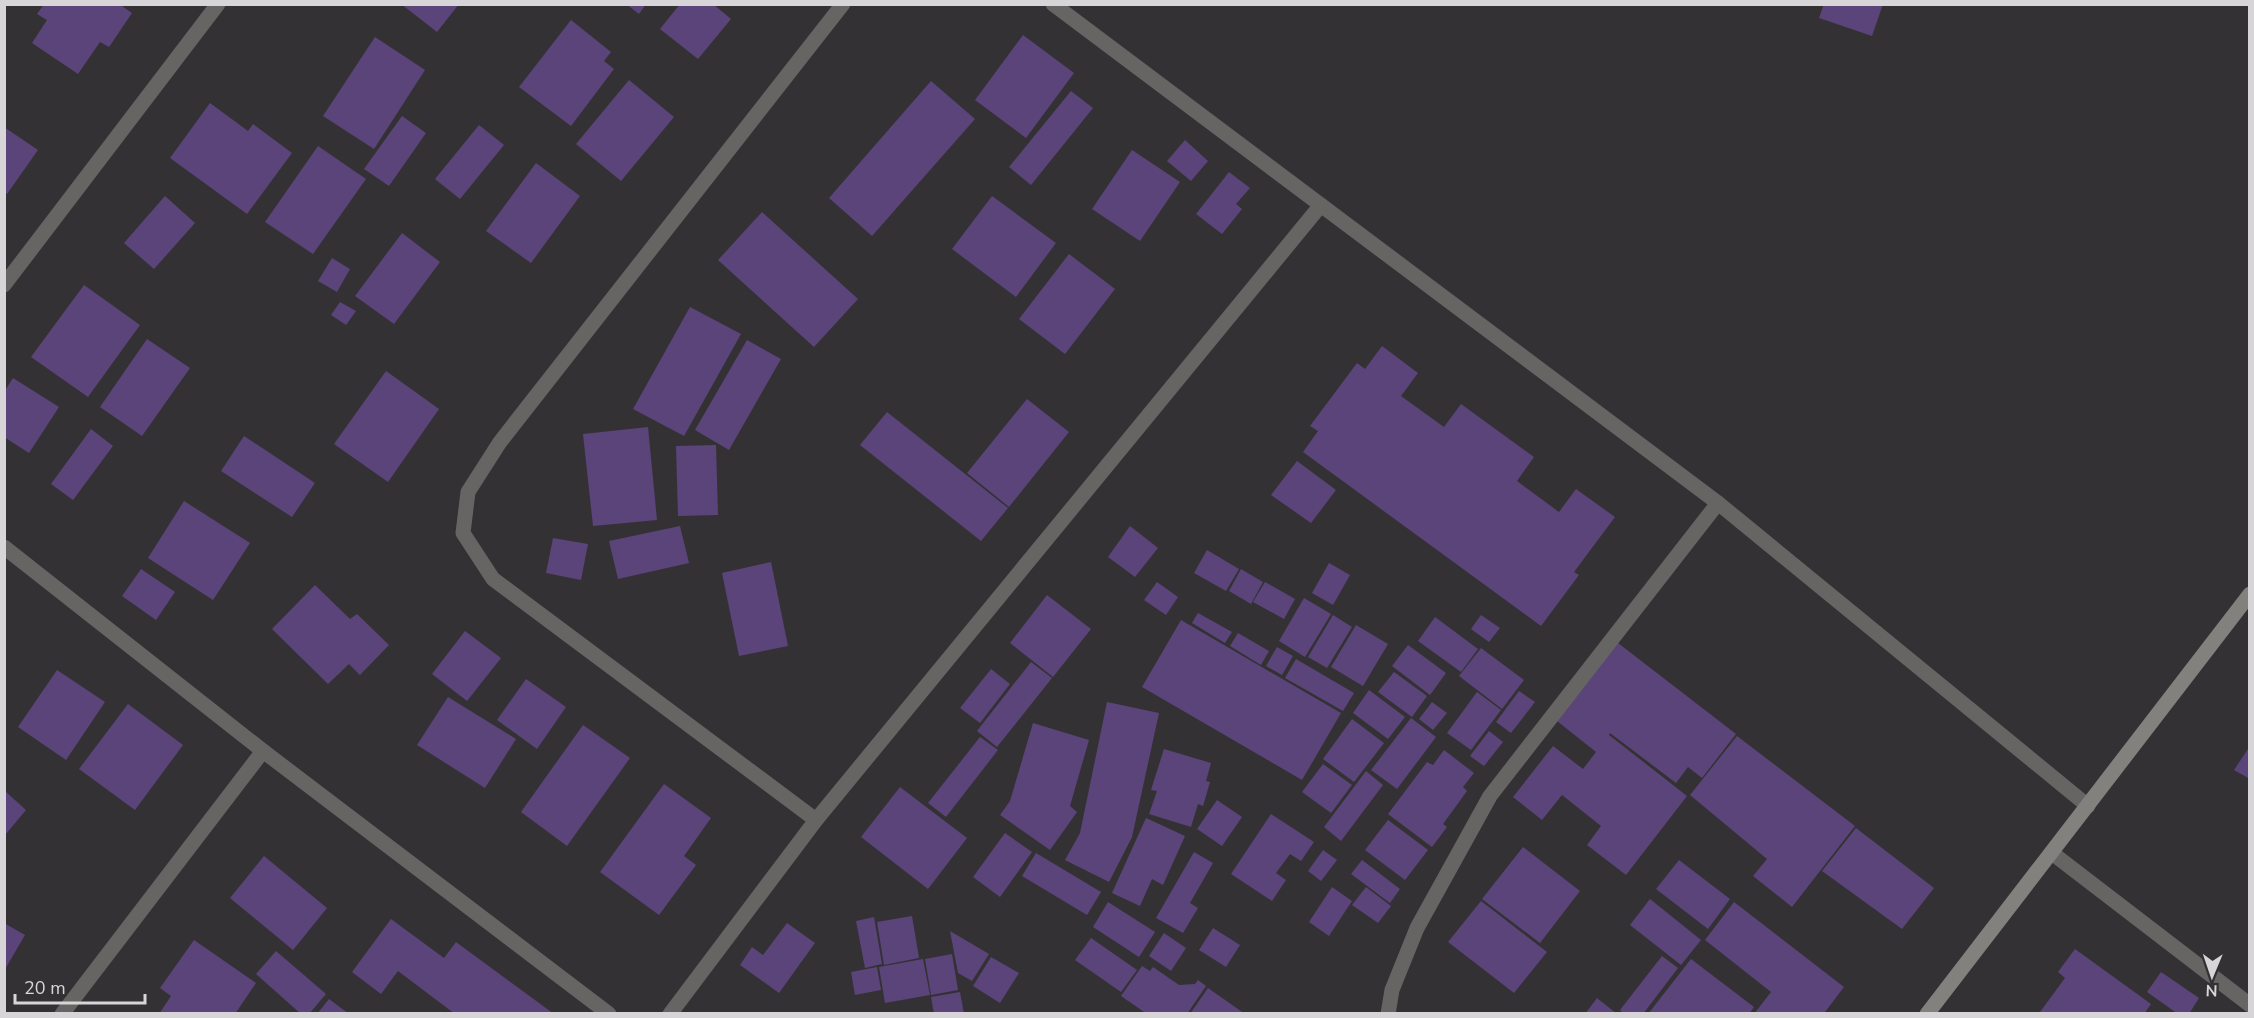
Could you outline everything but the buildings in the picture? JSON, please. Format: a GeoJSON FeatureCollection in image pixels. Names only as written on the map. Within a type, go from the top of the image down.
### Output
{"type":"FeatureCollection","features":[{"type":"Feature","properties":{"kind":"street"},"geometry":{"type":"LineString","coordinates":[[4,285],[218,4]]}},
{"type":"Feature","properties":{"kind":"street"},"geometry":{"type":"LineString","coordinates":[[816,820],[493,579],[463,534],[468,492],[500,442],[843,4]]}},
{"type":"Feature","properties":{"kind":"street"},"geometry":{"type":"LineString","coordinates":[[1053,4],[1718,503],[2088,806]]}},
{"type":"Feature","properties":{"kind":"street"},"geometry":{"type":"LineString","coordinates":[[670,1014],[816,820],[1321,205]]}},
{"type":"Feature","properties":{"kind":"street"},"geometry":{"type":"LineString","coordinates":[[1388,1014],[1392,990],[1417,928],[1490,796],[1718,503]]}},
{"type":"Feature","properties":{"kind":"street"},"geometry":{"type":"LineString","coordinates":[[4,547],[263,751],[609,1014]]}},
{"type":"Feature","properties":{"kind":"street"},"geometry":{"type":"LineString","coordinates":[[1927,1014],[2250,594]]}},
{"type":"Feature","properties":{"kind":"street"},"geometry":{"type":"LineString","coordinates":[[62,1014],[263,751]]}},
{"type":"Feature","properties":{"kind":"street"},"geometry":{"type":"LineString","coordinates":[[2052,853],[2250,1005]]}}]}
